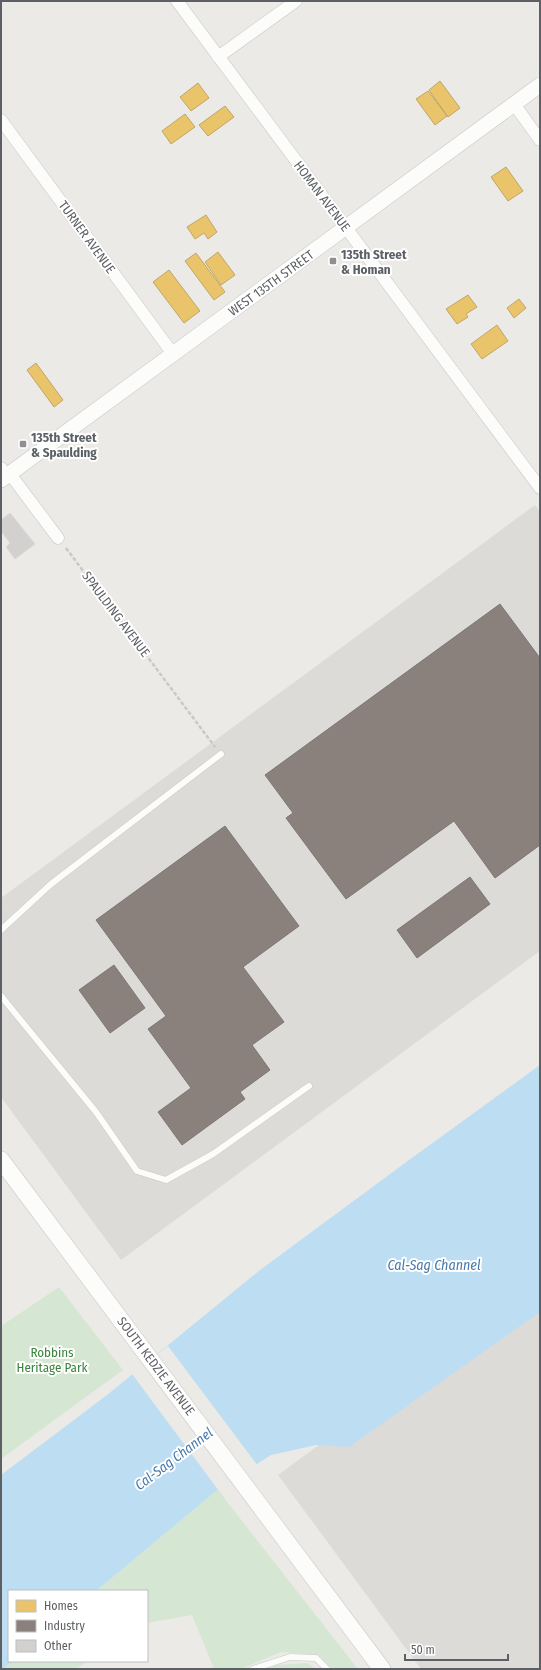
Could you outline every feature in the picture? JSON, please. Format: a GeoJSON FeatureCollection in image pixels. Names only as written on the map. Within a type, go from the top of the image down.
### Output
{"type":"FeatureCollection","features":[{"type":"Feature","properties":{"kind":"main road","name":"SOUTH KEDZIE AVENUE"},"geometry":{"type":"LineString","coordinates":[[1,1160],[382,1669]]}},
{"type":"Feature","properties":{"kind":"street","name":"HOMAN AVENUE"},"geometry":{"type":"LineString","coordinates":[[177,1],[540,488]]}},
{"type":"Feature","properties":{"kind":"street"},"geometry":{"type":"LineString","coordinates":[[218,57],[296,1]]}},
{"type":"Feature","properties":{"kind":"street","name":"WEST 135TH STREET"},"geometry":{"type":"LineString","coordinates":[[5,475],[540,85]]}},
{"type":"Feature","properties":{"kind":"street"},"geometry":{"type":"LineString","coordinates":[[514,104],[540,140]]}},
{"type":"Feature","properties":{"kind":"street","name":"TURNER AVENUE"},"geometry":{"type":"LineString","coordinates":[[1,120],[173,354]]}},
{"type":"Feature","properties":{"kind":"street"},"geometry":{"type":"LineString","coordinates":[[5,475],[58,538]]}},
{"type":"Feature","properties":{"kind":"lane"},"geometry":{"type":"LineString","coordinates":[[1,930],[51,884],[221,754]]}},
{"type":"Feature","properties":{"kind":"lane"},"geometry":{"type":"LineString","coordinates":[[1,996],[96,1112],[137,1171],[166,1180],[213,1154],[309,1086]]}},
{"type":"Feature","properties":{"kind":"lane"},"geometry":{"type":"LineString","coordinates":[[253,1669],[266,1663],[290,1657],[316,1658],[327,1669]]}},
{"type":"Feature","properties":{"kind":"path","name":"SPAULDING AVENUE"},"geometry":{"type":"LineString","coordinates":[[58,538],[221,754]]}},
{"type":"Feature","properties":{"kind":"shaded area"},"geometry":{"type":"Polygon","coordinates":[[[535,505],[540,512],[540,951],[121,1260],[1,1097],[1,898],[535,505]]]}},
{"type":"Feature","properties":{"kind":"shaded area"},"geometry":{"type":"Polygon","coordinates":[[[540,1283],[540,1669],[421,1669],[278,1475],[540,1283]]]}},
{"type":"Feature","properties":{"kind":"green space","name":"Robbins Heritage Park"},"geometry":{"type":"Polygon","coordinates":[[[59,1287],[123,1370],[1,1459],[1,1326],[59,1287]]]}},
{"type":"Feature","properties":{"kind":"green space"},"geometry":{"type":"Polygon","coordinates":[[[218,1489],[358,1669],[332,1669],[319,1655],[281,1652],[241,1669],[214,1669],[192,1615],[148,1623],[148,1590],[97,1590],[218,1489]]]}},
{"type":"Feature","properties":{"kind":"green space"},"geometry":{"type":"Polygon","coordinates":[[[12,1662],[86,1662],[76,1669],[3,1669],[12,1662]]]}},
{"type":"Feature","properties":{"kind":"green space"},"geometry":{"type":"Polygon","coordinates":[[[307,1663],[316,1669],[266,1669],[277,1665],[307,1663]]]}},
{"type":"Feature","properties":{"kind":"water","name":"Cal-Sag Channel"},"geometry":{"type":"Polygon","coordinates":[[[540,1065],[540,1312],[349,1447],[316,1445],[271,1455],[217,1490],[97,1590],[8,1590],[8,1662],[12,1662],[1,1669],[1,1475],[107,1395],[260,1270],[540,1065]]]}},
{"type":"Feature","properties":{"kind":"pier"},"geometry":{"type":"Polygon","coordinates":[[[168,1346],[258,1466],[219,1491],[132,1374],[168,1346]]]}},
{"type":"Feature","properties":{"kind":"building: Homes"},"geometry":{"type":"Polygon","coordinates":[[[440,81],[460,108],[448,117],[429,90],[440,81]]]}},
{"type":"Feature","properties":{"kind":"building: Homes"},"geometry":{"type":"Polygon","coordinates":[[[198,83],[209,98],[191,111],[180,97],[198,83]]]}},
{"type":"Feature","properties":{"kind":"building: Homes"},"geometry":{"type":"Polygon","coordinates":[[[428,91],[447,116],[435,125],[416,99],[428,91]]]}},
{"type":"Feature","properties":{"kind":"building: Homes"},"geometry":{"type":"Polygon","coordinates":[[[225,106],[234,117],[208,136],[199,125],[225,106]]]}},
{"type":"Feature","properties":{"kind":"building: Homes"},"geometry":{"type":"Polygon","coordinates":[[[185,114],[195,127],[171,144],[162,131],[185,114]]]}},
{"type":"Feature","properties":{"kind":"building: Homes"},"geometry":{"type":"Polygon","coordinates":[[[506,167],[523,191],[508,201],[491,177],[506,167]]]}},
{"type":"Feature","properties":{"kind":"building: Homes"},"geometry":{"type":"Polygon","coordinates":[[[206,215],[217,232],[208,239],[204,233],[195,239],[187,227],[206,215]]]}},
{"type":"Feature","properties":{"kind":"building: Homes"},"geometry":{"type":"Polygon","coordinates":[[[218,252],[235,275],[221,285],[205,262],[218,252]]]}},
{"type":"Feature","properties":{"kind":"building: Homes"},"geometry":{"type":"Polygon","coordinates":[[[196,253],[225,292],[214,300],[185,261],[196,253]]]}},
{"type":"Feature","properties":{"kind":"building: Homes"},"geometry":{"type":"Polygon","coordinates":[[[169,270],[200,311],[184,323],[153,282],[169,270]]]}},
{"type":"Feature","properties":{"kind":"building: Homes"},"geometry":{"type":"Polygon","coordinates":[[[468,295],[477,307],[466,314],[468,317],[457,324],[446,309],[468,295]]]}},
{"type":"Feature","properties":{"kind":"building: Homes"},"geometry":{"type":"Polygon","coordinates":[[[519,299],[526,308],[514,318],[507,308],[519,299]]]}},
{"type":"Feature","properties":{"kind":"building: Homes"},"geometry":{"type":"Polygon","coordinates":[[[497,325],[508,341],[482,359],[471,344],[497,325]]]}},
{"type":"Feature","properties":{"kind":"building: Homes"},"geometry":{"type":"Polygon","coordinates":[[[36,363],[63,400],[54,407],[27,370],[36,363]]]}},
{"type":"Feature","properties":{"kind":"building: Industry"},"geometry":{"type":"Polygon","coordinates":[[[500,604],[540,658],[540,845],[495,878],[454,821],[346,899],[286,818],[293,813],[265,775],[500,604]]]}},
{"type":"Feature","properties":{"kind":"building: Industry"},"geometry":{"type":"Polygon","coordinates":[[[225,826],[299,926],[243,967],[284,1022],[252,1045],[270,1070],[240,1092],[245,1099],[182,1145],[158,1112],[191,1088],[148,1029],[166,1016],[96,920],[225,826]]]}},
{"type":"Feature","properties":{"kind":"building: Industry"},"geometry":{"type":"Polygon","coordinates":[[[470,877],[490,904],[417,958],[397,930],[470,877]]]}},
{"type":"Feature","properties":{"kind":"building: Industry"},"geometry":{"type":"Polygon","coordinates":[[[114,965],[145,1008],[110,1033],[79,990],[114,965]]]}},
{"type":"Feature","properties":{"kind":"building: Other"},"geometry":{"type":"Polygon","coordinates":[[[10,513],[35,544],[15,559],[6,547],[10,543],[1,531],[1,520],[10,513]]]}},
{"type":"Feature","properties":{"kind":"place","name":"135th Street & Homan"},"geometry":{"type":"Point","coordinates":[333,261]}},
{"type":"Feature","properties":{"kind":"place","name":"135th Street & Spaulding"},"geometry":{"type":"Point","coordinates":[23,444]}}]}
